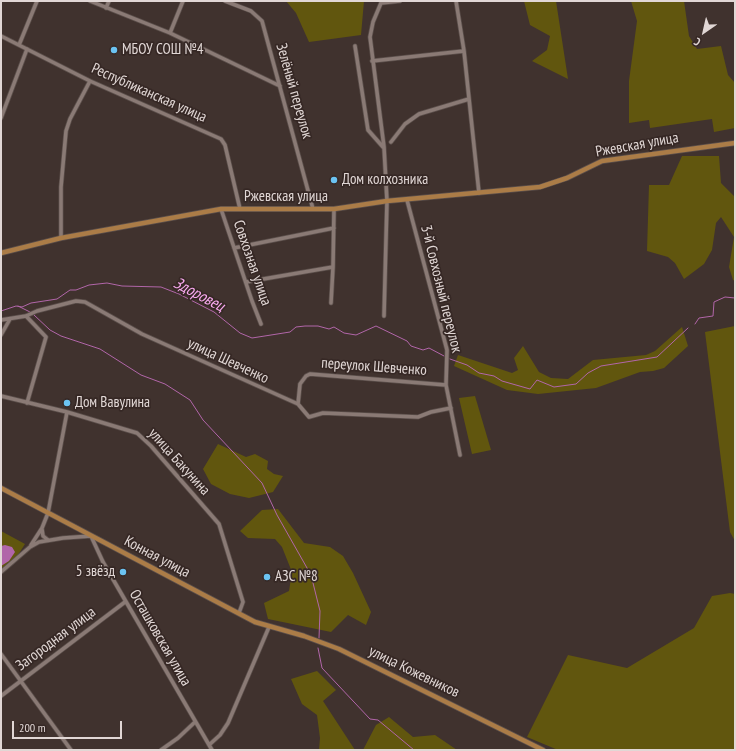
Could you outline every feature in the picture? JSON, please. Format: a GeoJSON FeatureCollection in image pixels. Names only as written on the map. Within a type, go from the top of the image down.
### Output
{"type":"FeatureCollection","features":[{"type":"Feature","properties":{"kind":"main road","name":"Ржевская улица"},"geometry":{"type":"LineString","coordinates":[[1,253],[61,238],[221,209],[334,209],[387,201],[549,185],[602,161],[735,143]]}},
{"type":"Feature","properties":{"kind":"main road","name":"Конная улица"},"geometry":{"type":"LineString","coordinates":[[1,488],[76,529],[238,613],[269,627]]}},
{"type":"Feature","properties":{"kind":"main road","name":"улица Кожевников"},"geometry":{"type":"LineString","coordinates":[[269,627],[304,636],[339,649],[543,750]]}},
{"type":"Feature","properties":{"kind":"street"},"geometry":{"type":"LineString","coordinates":[[19,45],[37,1]]}},
{"type":"Feature","properties":{"kind":"street"},"geometry":{"type":"LineString","coordinates":[[90,1],[170,33],[280,86]]}},
{"type":"Feature","properties":{"kind":"street"},"geometry":{"type":"LineString","coordinates":[[106,8],[109,1]]}},
{"type":"Feature","properties":{"kind":"street"},"geometry":{"type":"LineString","coordinates":[[170,33],[183,1]]}},
{"type":"Feature","properties":{"kind":"street","name":"Зелёный переулок"},"geometry":{"type":"LineString","coordinates":[[225,1],[251,11],[262,21],[313,209]]}},
{"type":"Feature","properties":{"kind":"street"},"geometry":{"type":"LineString","coordinates":[[384,316],[387,201],[384,147],[370,37],[373,22],[381,3],[400,1]]}},
{"type":"Feature","properties":{"kind":"street"},"geometry":{"type":"LineString","coordinates":[[456,1],[464,51],[479,193]]}},
{"type":"Feature","properties":{"kind":"street","name":"Республиканская улица"},"geometry":{"type":"LineString","coordinates":[[1,36],[90,80],[221,139],[225,145],[240,209]]}},
{"type":"Feature","properties":{"kind":"street"},"geometry":{"type":"LineString","coordinates":[[355,46],[368,130],[384,147]]}},
{"type":"Feature","properties":{"kind":"street"},"geometry":{"type":"LineString","coordinates":[[1,118],[27,49]]}},
{"type":"Feature","properties":{"kind":"street"},"geometry":{"type":"LineString","coordinates":[[372,60],[464,51]]}},
{"type":"Feature","properties":{"kind":"street"},"geometry":{"type":"LineString","coordinates":[[61,238],[61,187],[66,132],[70,119],[90,80]]}},
{"type":"Feature","properties":{"kind":"street"},"geometry":{"type":"LineString","coordinates":[[391,142],[405,124],[419,114],[469,99]]}},
{"type":"Feature","properties":{"kind":"street","name":"3-й Совхозный переулок"},"geometry":{"type":"LineString","coordinates":[[407,200],[447,350],[446,385],[460,454]]}},
{"type":"Feature","properties":{"kind":"street","name":"Совхозная улица"},"geometry":{"type":"LineString","coordinates":[[221,209],[261,324]]}},
{"type":"Feature","properties":{"kind":"street"},"geometry":{"type":"LineString","coordinates":[[330,303],[333,267],[334,209]]}},
{"type":"Feature","properties":{"kind":"street"},"geometry":{"type":"LineString","coordinates":[[234,248],[334,228]]}},
{"type":"Feature","properties":{"kind":"street"},"geometry":{"type":"LineString","coordinates":[[246,282],[333,267]]}},
{"type":"Feature","properties":{"kind":"street","name":"улица Шевченко"},"geometry":{"type":"LineString","coordinates":[[1,320],[26,316],[37,311],[76,301],[85,302],[142,334],[298,404],[309,417],[323,413],[418,417],[431,412],[451,408]]}},
{"type":"Feature","properties":{"kind":"street"},"geometry":{"type":"LineString","coordinates":[[26,316],[46,336],[27,403]]}},
{"type":"Feature","properties":{"kind":"street"},"geometry":{"type":"LineString","coordinates":[[1,335],[10,319]]}},
{"type":"Feature","properties":{"kind":"street","name":"переулок Шевченко"},"geometry":{"type":"LineString","coordinates":[[298,404],[300,384],[306,376],[310,374],[446,385]]}},
{"type":"Feature","properties":{"kind":"street","name":"улица Бакунина"},"geometry":{"type":"LineString","coordinates":[[1,396],[67,412],[138,433],[219,524],[243,602],[238,613]]}},
{"type":"Feature","properties":{"kind":"street"},"geometry":{"type":"LineString","coordinates":[[1,572],[30,547],[42,528],[48,513],[67,412]]}},
{"type":"Feature","properties":{"kind":"street"},"geometry":{"type":"LineString","coordinates":[[42,528],[43,536],[48,540]]}},
{"type":"Feature","properties":{"kind":"street"},"geometry":{"type":"LineString","coordinates":[[75,537],[76,529]]}},
{"type":"Feature","properties":{"kind":"street"},"geometry":{"type":"LineString","coordinates":[[30,547],[48,540],[91,536]]}},
{"type":"Feature","properties":{"kind":"street","name":"Осташковская улица"},"geometry":{"type":"LineString","coordinates":[[91,536],[125,602],[212,750]]}},
{"type":"Feature","properties":{"kind":"street","name":"Загородная улица"},"geometry":{"type":"LineString","coordinates":[[1,696],[125,602]]}},
{"type":"Feature","properties":{"kind":"street"},"geometry":{"type":"LineString","coordinates":[[209,745],[220,736],[228,723],[269,627]]}},
{"type":"Feature","properties":{"kind":"street"},"geometry":{"type":"LineString","coordinates":[[1,654],[71,750]]}},
{"type":"Feature","properties":{"kind":"street"},"geometry":{"type":"LineString","coordinates":[[161,750],[178,738],[195,722]]}},
{"type":"Feature","properties":{"kind":"shaded area"},"geometry":{"type":"Polygon","coordinates":[[[286,1],[364,1],[361,35],[309,42],[296,13],[286,1]]]}},
{"type":"Feature","properties":{"kind":"shaded area"},"geometry":{"type":"Polygon","coordinates":[[[524,1],[556,1],[568,79],[532,61],[547,50],[550,36],[530,25],[524,1]]]}},
{"type":"Feature","properties":{"kind":"shaded area"},"geometry":{"type":"Polygon","coordinates":[[[631,1],[684,1],[689,36],[697,49],[721,46],[728,75],[735,83],[735,128],[714,132],[712,119],[650,128],[649,120],[629,123],[629,81],[637,21],[631,1]]]}},
{"type":"Feature","properties":{"kind":"shaded area"},"geometry":{"type":"Polygon","coordinates":[[[682,156],[719,156],[721,183],[735,197],[735,281],[733,280],[729,267],[734,237],[721,217],[716,223],[712,250],[704,264],[684,279],[675,263],[668,257],[647,251],[649,185],[669,185],[682,156]]]}},
{"type":"Feature","properties":{"kind":"shaded area"},"geometry":{"type":"Polygon","coordinates":[[[735,326],[735,541],[730,532],[705,332],[735,326]]]}},
{"type":"Feature","properties":{"kind":"shaded area"},"geometry":{"type":"Polygon","coordinates":[[[682,327],[688,346],[664,368],[640,372],[596,388],[538,394],[507,390],[454,366],[458,355],[512,373],[518,370],[514,358],[523,346],[539,372],[551,378],[568,379],[593,360],[646,355],[655,351],[682,327]]]}},
{"type":"Feature","properties":{"kind":"shaded area"},"geometry":{"type":"Polygon","coordinates":[[[475,396],[491,450],[472,454],[459,398],[475,396]]]}},
{"type":"Feature","properties":{"kind":"shaded area"},"geometry":{"type":"Polygon","coordinates":[[[218,444],[246,457],[255,454],[268,461],[267,469],[274,474],[283,476],[273,492],[249,498],[230,494],[211,484],[203,469],[218,444]]]}},
{"type":"Feature","properties":{"kind":"shaded area"},"geometry":{"type":"Polygon","coordinates":[[[278,509],[304,543],[330,547],[343,556],[353,573],[371,612],[366,625],[348,615],[331,632],[268,619],[264,603],[289,591],[292,572],[282,547],[275,539],[248,538],[240,531],[262,510],[278,509]]]}},
{"type":"Feature","properties":{"kind":"shaded area"},"geometry":{"type":"Polygon","coordinates":[[[1,531],[25,544],[16,558],[1,570],[1,531]]]}},
{"type":"Feature","properties":{"kind":"shaded area"},"geometry":{"type":"Polygon","coordinates":[[[5,545],[12,547],[15,552],[9,561],[1,566],[1,546],[5,545]]]}},
{"type":"Feature","properties":{"kind":"shaded area"},"geometry":{"type":"Polygon","coordinates":[[[730,593],[735,594],[735,750],[558,750],[527,737],[568,655],[627,668],[694,628],[712,596],[730,593]]]}},
{"type":"Feature","properties":{"kind":"shaded area"},"geometry":{"type":"Polygon","coordinates":[[[317,671],[336,690],[323,701],[355,750],[319,750],[320,738],[317,715],[302,704],[291,679],[317,671]]]}},
{"type":"Feature","properties":{"kind":"shaded area"},"geometry":{"type":"Polygon","coordinates":[[[389,717],[413,737],[435,735],[457,750],[363,750],[376,725],[389,717]]]}},
{"type":"Feature","properties":{"kind":"waterway","name":"Здоровец"},"geometry":{"type":"LineString","coordinates":[[1,311],[16,306],[22,307],[31,303],[57,299],[70,290],[76,290],[89,285],[107,283],[122,286],[161,287],[179,294],[214,312],[240,333],[252,338],[290,332],[296,327],[305,326],[318,326],[329,329],[334,327],[344,333],[356,335],[376,326],[407,341],[411,346],[423,350],[429,348],[444,356]]}},
{"type":"Feature","properties":{"kind":"waterway","name":"Здоровец"},"geometry":{"type":"LineString","coordinates":[[695,324],[699,318],[713,316],[714,302],[725,297],[735,298]]}},
{"type":"Feature","properties":{"kind":"waterway","name":"Здоровец"},"geometry":{"type":"LineString","coordinates":[[18,306],[30,312]]}},
{"type":"Feature","properties":{"kind":"waterway"},"geometry":{"type":"LineString","coordinates":[[34,315],[50,330],[61,336],[100,349],[141,375],[165,384],[190,400],[203,420],[262,483],[277,515],[311,575],[320,611],[319,638]]}},
{"type":"Feature","properties":{"kind":"waterway","name":"Здоровец"},"geometry":{"type":"LineString","coordinates":[[450,359],[467,365],[479,373],[494,376],[502,381],[530,389],[537,380],[554,387],[576,384],[588,373],[601,366],[657,357],[688,328]]}},
{"type":"Feature","properties":{"kind":"waterway"},"geometry":{"type":"LineString","coordinates":[[318,648],[322,668],[370,719],[378,720],[414,750]]}},
{"type":"Feature","properties":{"kind":"place","name":"МБОУ СОШ №4"},"geometry":{"type":"Point","coordinates":[114,50]}},
{"type":"Feature","properties":{"kind":"place","name":"Дом колхозника"},"geometry":{"type":"Point","coordinates":[334,180]}},
{"type":"Feature","properties":{"kind":"place","name":"Дом Вавулина"},"geometry":{"type":"Point","coordinates":[67,403]}},
{"type":"Feature","properties":{"kind":"place","name":"5 звёзд"},"geometry":{"type":"Point","coordinates":[123,572]}},
{"type":"Feature","properties":{"kind":"place","name":"АЗС №8"},"geometry":{"type":"Point","coordinates":[267,577]}}]}
